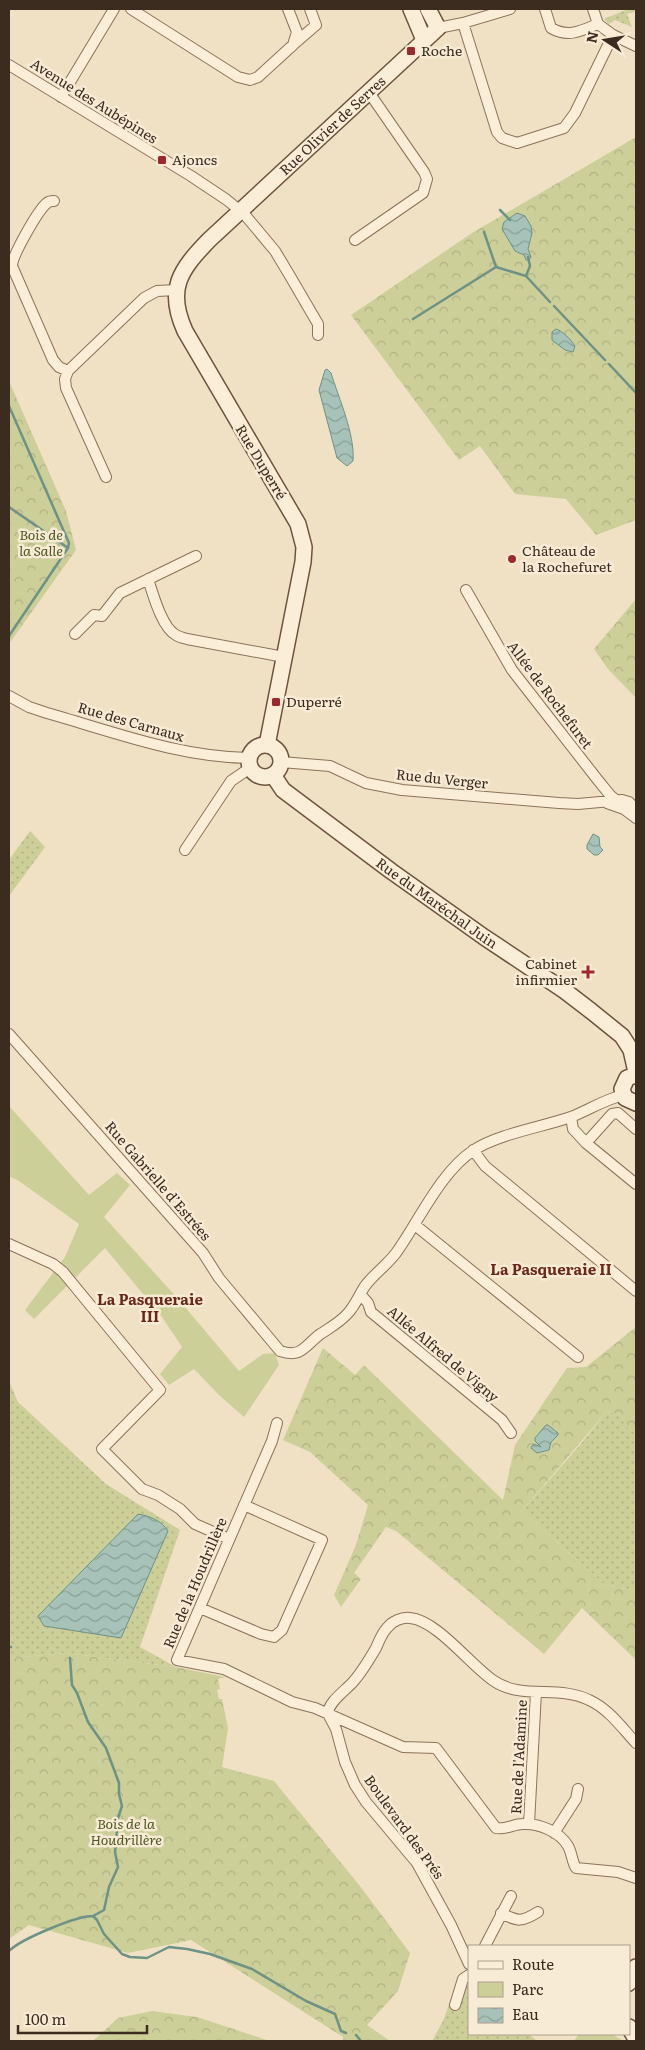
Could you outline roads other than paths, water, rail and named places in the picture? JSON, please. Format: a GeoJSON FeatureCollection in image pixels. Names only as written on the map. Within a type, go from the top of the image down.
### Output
{"type":"FeatureCollection","features":[{"type":"Feature","properties":{"kind":"street"},"geometry":{"type":"LineString","coordinates":[[60,97],[114,9]]}},
{"type":"Feature","properties":{"kind":"street"},"geometry":{"type":"LineString","coordinates":[[131,9],[244,80],[258,77],[316,25],[310,9]]}},
{"type":"Feature","properties":{"kind":"street"},"geometry":{"type":"LineString","coordinates":[[288,9],[297,32],[293,45]]}},
{"type":"Feature","properties":{"kind":"street"},"geometry":{"type":"LineString","coordinates":[[411,9],[424,40]]}},
{"type":"Feature","properties":{"kind":"street"},"geometry":{"type":"LineString","coordinates":[[428,9],[438,28],[463,24],[510,9]]}},
{"type":"Feature","properties":{"kind":"street"},"geometry":{"type":"LineString","coordinates":[[545,9],[551,28],[562,33],[572,34],[598,24]]}},
{"type":"Feature","properties":{"kind":"street"},"geometry":{"type":"LineString","coordinates":[[593,9],[598,24],[613,35],[636,46]]}},
{"type":"Feature","properties":{"kind":"street"},"geometry":{"type":"LineString","coordinates":[[463,24],[497,132],[502,138],[517,143],[564,128],[575,113],[613,35]]}},
{"type":"Feature","properties":{"kind":"street","name":"Rue Olivier de Serres"},"geometry":{"type":"LineString","coordinates":[[239,211],[438,28]]}},
{"type":"Feature","properties":{"kind":"street","name":"Avenue des Aubépines"},"geometry":{"type":"LineString","coordinates":[[9,65],[198,181],[227,200],[239,211]]}},
{"type":"Feature","properties":{"kind":"street"},"geometry":{"type":"LineString","coordinates":[[355,240],[423,193],[427,182],[424,172],[368,91]]}},
{"type":"Feature","properties":{"kind":"street"},"geometry":{"type":"LineString","coordinates":[[54,201],[47,202],[40,212],[13,257],[12,266],[53,360],[59,367],[68,371]]}},
{"type":"Feature","properties":{"kind":"street"},"geometry":{"type":"LineString","coordinates":[[239,211],[252,221],[285,267],[318,324],[318,335]]}},
{"type":"Feature","properties":{"kind":"street","name":"Rue Duperré"},"geometry":{"type":"LineString","coordinates":[[239,211],[188,261],[180,276],[177,290],[177,311],[185,332],[290,511],[301,535],[304,547],[303,562],[272,728],[267,745]]}},
{"type":"Feature","properties":{"kind":"street"},"geometry":{"type":"LineString","coordinates":[[106,477],[66,388],[65,379],[68,371],[139,301],[157,291],[177,290]]}},
{"type":"Feature","properties":{"kind":"street"},"geometry":{"type":"LineString","coordinates":[[74,634],[94,615],[102,616],[120,593],[196,556]]}},
{"type":"Feature","properties":{"kind":"street"},"geometry":{"type":"LineString","coordinates":[[148,579],[168,628],[175,634],[187,639],[284,657]]}},
{"type":"Feature","properties":{"kind":"street","name":"Allée de Rochefuret"},"geometry":{"type":"LineString","coordinates":[[466,590],[512,670],[616,800]]}},
{"type":"Feature","properties":{"kind":"street","name":"Rue des Carnaux"},"geometry":{"type":"LineString","coordinates":[[9,696],[28,707],[175,750],[250,763]]}},
{"type":"Feature","properties":{"kind":"street"},"geometry":{"type":"LineString","coordinates":[[184,850],[230,781],[250,763],[256,748],[267,745],[273,747],[278,752],[277,768],[261,777],[256,775],[250,763]]}},
{"type":"Feature","properties":{"kind":"street","name":"Rue du Verger"},"geometry":{"type":"LineString","coordinates":[[277,768],[330,766],[366,783],[402,790],[559,803],[630,803]]}},
{"type":"Feature","properties":{"kind":"street","name":"Rue du Maréchal Juin"},"geometry":{"type":"LineString","coordinates":[[277,768],[283,790],[391,872],[565,991],[622,1036],[631,1050],[636,1073]]}},
{"type":"Feature","properties":{"kind":"street"},"geometry":{"type":"LineString","coordinates":[[603,786],[605,793],[604,802]]}},
{"type":"Feature","properties":{"kind":"street","name":"Rue du Verger"},"geometry":{"type":"LineString","coordinates":[[604,802],[616,800],[630,803]]}},
{"type":"Feature","properties":{"kind":"street"},"geometry":{"type":"LineString","coordinates":[[630,803],[636,810]]}},
{"type":"Feature","properties":{"kind":"street"},"geometry":{"type":"LineString","coordinates":[[630,803],[636,818]]}},
{"type":"Feature","properties":{"kind":"street","name":"Rue Gabrielle d’Estrées"},"geometry":{"type":"LineString","coordinates":[[9,1034],[203,1253],[219,1278],[280,1351],[291,1354],[301,1352],[307,1345],[341,1320],[353,1306]]}},
{"type":"Feature","properties":{"kind":"street"},"geometry":{"type":"LineString","coordinates":[[630,1099],[622,1089],[625,1080],[636,1073]]}},
{"type":"Feature","properties":{"kind":"street"},"geometry":{"type":"LineString","coordinates":[[371,1312],[361,1311],[353,1306],[365,1286],[395,1255],[442,1183],[461,1160],[473,1150],[487,1143],[571,1117],[615,1097],[630,1099]]}},
{"type":"Feature","properties":{"kind":"street"},"geometry":{"type":"LineString","coordinates":[[586,1143],[612,1114],[618,1114],[636,1129]]}},
{"type":"Feature","properties":{"kind":"street"},"geometry":{"type":"LineString","coordinates":[[571,1117],[573,1129],[586,1143],[636,1184]]}},
{"type":"Feature","properties":{"kind":"street"},"geometry":{"type":"LineString","coordinates":[[473,1150],[485,1166],[636,1291]]}},
{"type":"Feature","properties":{"kind":"street"},"geometry":{"type":"LineString","coordinates":[[414,1226],[578,1357]]}},
{"type":"Feature","properties":{"kind":"street"},"geometry":{"type":"LineString","coordinates":[[9,1244],[53,1264],[63,1272],[160,1390],[102,1449],[142,1489],[158,1495],[180,1509],[195,1524],[229,1540]]}},
{"type":"Feature","properties":{"kind":"street","name":"Allée Alfred de Vigny"},"geometry":{"type":"LineString","coordinates":[[361,1295],[371,1312],[502,1420],[511,1433]]}},
{"type":"Feature","properties":{"kind":"street","name":"Rue de la Houdrillère"},"geometry":{"type":"LineString","coordinates":[[276,1423],[272,1441],[177,1660],[224,1669],[292,1702],[328,1714]]}},
{"type":"Feature","properties":{"kind":"street"},"geometry":{"type":"LineString","coordinates":[[200,1608],[261,1634],[274,1637],[282,1630],[322,1540],[244,1505]]}},
{"type":"Feature","properties":{"kind":"street"},"geometry":{"type":"LineString","coordinates":[[636,1743],[603,1708],[590,1700],[571,1694],[514,1690],[498,1684],[427,1624],[417,1619],[408,1618],[398,1620],[387,1627],[369,1659],[354,1680],[329,1707],[328,1714],[403,1747],[436,1748],[492,1824],[500,1829],[529,1824],[554,1833],[568,1847],[576,1868],[618,1872],[636,1878]]}},
{"type":"Feature","properties":{"kind":"street","name":"Rue de l'Adamine"},"geometry":{"type":"LineString","coordinates":[[529,1824],[536,1692]]}},
{"type":"Feature","properties":{"kind":"street","name":"Boulevard des Prés"},"geometry":{"type":"LineString","coordinates":[[328,1714],[336,1729],[345,1762],[355,1785],[363,1798],[417,1863],[468,1962]]}},
{"type":"Feature","properties":{"kind":"street"},"geometry":{"type":"LineString","coordinates":[[554,1833],[576,1799],[578,1789]]}},
{"type":"Feature","properties":{"kind":"street"},"geometry":{"type":"LineString","coordinates":[[486,1945],[511,1896]]}},
{"type":"Feature","properties":{"kind":"street"},"geometry":{"type":"LineString","coordinates":[[502,1913],[515,1921],[526,1920],[538,1912]]}},
{"type":"Feature","properties":{"kind":"street"},"geometry":{"type":"LineString","coordinates":[[630,1980],[636,1967]]}},
{"type":"Feature","properties":{"kind":"street"},"geometry":{"type":"LineString","coordinates":[[455,2005],[463,1979],[468,1976]]}},
{"type":"Feature","properties":{"kind":"water"},"geometry":{"type":"Polygon","coordinates":[[[517,213],[525,216],[531,226],[532,233],[528,249],[531,257],[529,260],[526,260],[524,255],[515,251],[502,229],[504,222],[517,213]]]}},
{"type":"Feature","properties":{"kind":"water"},"geometry":{"type":"Polygon","coordinates":[[[556,329],[564,334],[575,346],[573,352],[565,350],[552,340],[552,332],[556,329]]]}},
{"type":"Feature","properties":{"kind":"water"},"geometry":{"type":"Polygon","coordinates":[[[327,369],[331,373],[352,440],[353,461],[347,466],[337,458],[319,390],[325,370],[327,369]]]}},
{"type":"Feature","properties":{"kind":"water"},"geometry":{"type":"Polygon","coordinates":[[[593,834],[599,837],[600,847],[603,850],[598,855],[594,855],[587,849],[593,834]]]}},
{"type":"Feature","properties":{"kind":"water"},"geometry":{"type":"Polygon","coordinates":[[[546,1425],[558,1433],[558,1435],[551,1442],[549,1450],[537,1453],[531,1448],[534,1444],[541,1447],[535,1441],[535,1438],[546,1425]]]}},
{"type":"Feature","properties":{"kind":"water"},"geometry":{"type":"Polygon","coordinates":[[[138,1514],[155,1520],[168,1531],[121,1638],[44,1626],[38,1616],[138,1514]]]}},
{"type":"Feature","properties":{"kind":"waterway"},"geometry":{"type":"LineString","coordinates":[[500,210],[510,220]]}},
{"type":"Feature","properties":{"kind":"waterway"},"geometry":{"type":"LineString","coordinates":[[484,232],[496,267]]}},
{"type":"Feature","properties":{"kind":"waterway"},"geometry":{"type":"LineString","coordinates":[[528,257],[530,266],[526,276],[550,302]]}},
{"type":"Feature","properties":{"kind":"waterway"},"geometry":{"type":"LineString","coordinates":[[413,319],[496,267],[526,276]]}},
{"type":"Feature","properties":{"kind":"waterway"},"geometry":{"type":"LineString","coordinates":[[554,306],[605,360]]}},
{"type":"Feature","properties":{"kind":"waterway"},"geometry":{"type":"LineString","coordinates":[[609,364],[636,393]]}},
{"type":"Feature","properties":{"kind":"waterway"},"geometry":{"type":"LineString","coordinates":[[9,406],[69,543],[68,548],[9,636]]}},
{"type":"Feature","properties":{"kind":"waterway"},"geometry":{"type":"LineString","coordinates":[[9,507],[68,548]]}},
{"type":"Feature","properties":{"kind":"waterway"},"geometry":{"type":"LineString","coordinates":[[70,1658],[72,1685],[88,1722],[106,1748],[119,1783],[122,1806],[118,1818],[115,1852],[118,1867],[109,1887],[104,1910],[93,1916]]}},
{"type":"Feature","properties":{"kind":"waterway"},"geometry":{"type":"LineString","coordinates":[[9,1951],[25,1940],[49,1929],[74,1920],[93,1916],[104,1934],[122,1954],[130,1957],[147,1958],[169,1947],[210,1954],[252,1969],[306,2001],[335,2014],[341,2031],[346,2033]]}},
{"type":"Feature","properties":{"kind":"waterway"},"geometry":{"type":"LineString","coordinates":[[356,2035],[361,2041]]}},
{"type":"Feature","properties":{"kind":"place","name":"Roche"},"geometry":{"type":"Point","coordinates":[411,51]}},
{"type":"Feature","properties":{"kind":"place","name":"Ajoncs"},"geometry":{"type":"Point","coordinates":[162,160]}},
{"type":"Feature","properties":{"kind":"place","name":"Château de la Rochefuret"},"geometry":{"type":"Point","coordinates":[512,559]}},
{"type":"Feature","properties":{"kind":"place","name":"Duperré"},"geometry":{"type":"Point","coordinates":[276,702]}},
{"type":"Feature","properties":{"kind":"place","name":"Cabinet infirmier"},"geometry":{"type":"Point","coordinates":[588,972]}},
{"type":"Feature","properties":{"kind":"district","name":"La Pasqueraie II"},"geometry":{"type":"Point","coordinates":[551,1270]}},
{"type":"Feature","properties":{"kind":"district","name":"La Pasqueraie III"},"geometry":{"type":"Point","coordinates":[150,1308]}},
{"type":"Feature","properties":{"kind":"park label","name":"Bois de la Salle"},"geometry":{"type":"Point","coordinates":[41,544]}},
{"type":"Feature","properties":{"kind":"park label","name":"Bois de la Houdrillère"},"geometry":{"type":"Point","coordinates":[126,1832]}}]}
